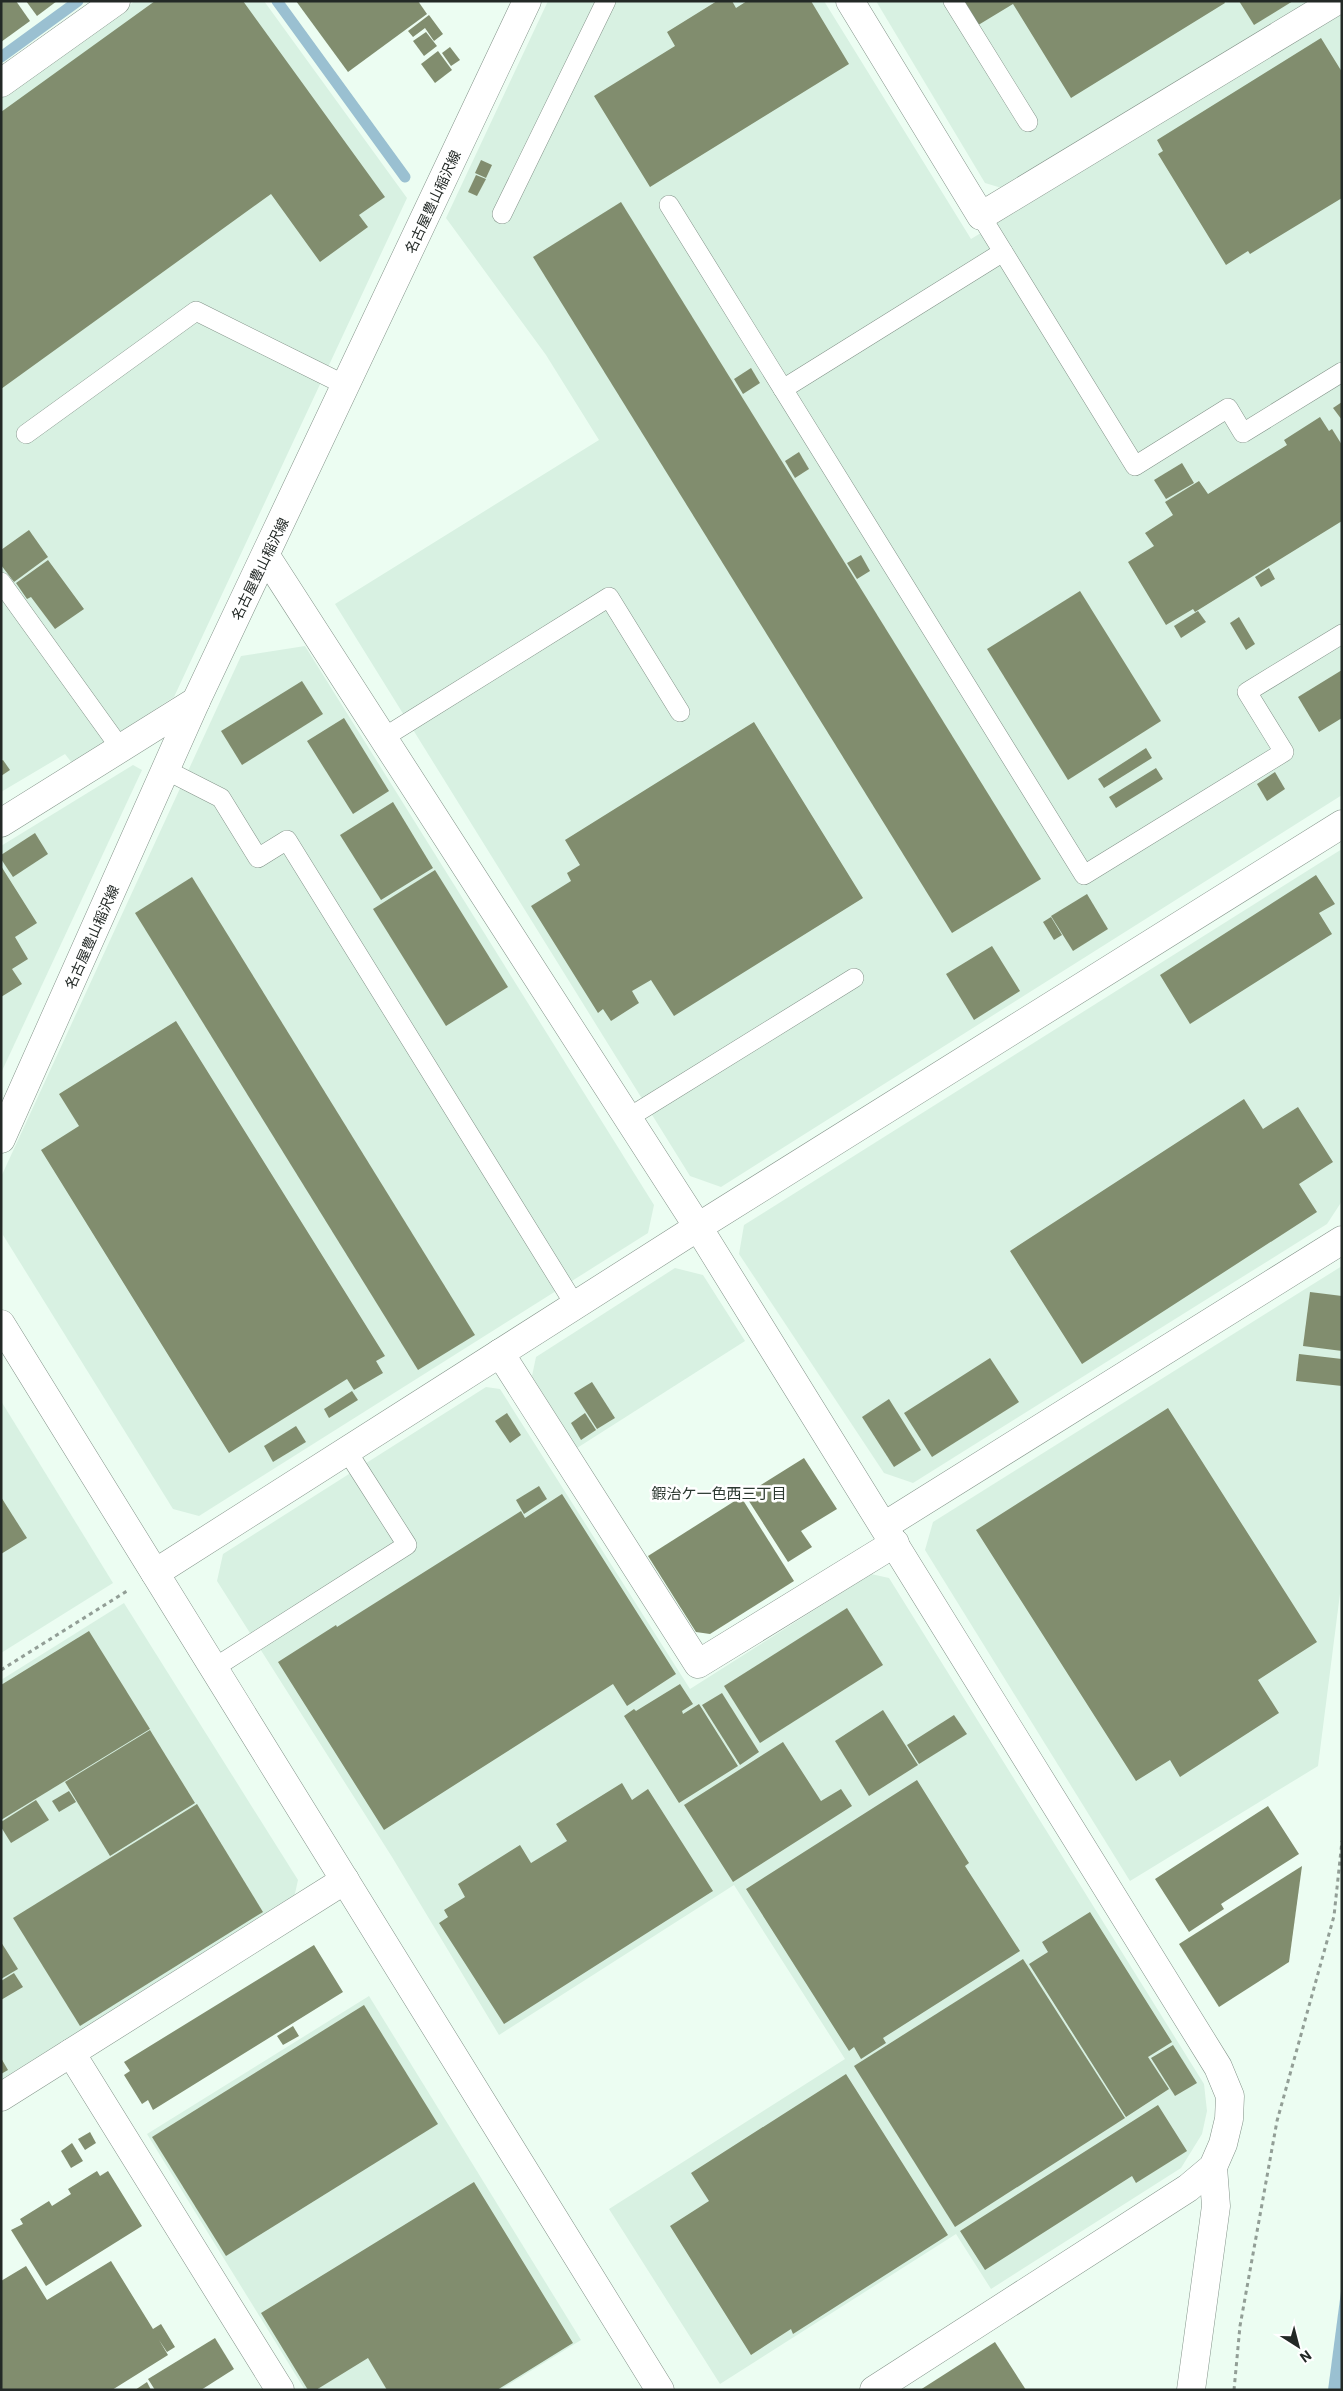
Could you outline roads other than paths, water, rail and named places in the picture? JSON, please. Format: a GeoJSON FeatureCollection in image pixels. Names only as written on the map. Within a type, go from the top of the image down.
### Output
{"type":"FeatureCollection","features":[{"type":"Feature","properties":{"kind":"street"},"geometry":{"type":"LineString","coordinates":[[1,83],[116,1]]}},
{"type":"Feature","properties":{"kind":"street","name":"名古屋豊山稲沢線"},"geometry":{"type":"LineString","coordinates":[[1,1139],[196,701],[347,386],[526,1]]}},
{"type":"Feature","properties":{"kind":"street"},"geometry":{"type":"LineString","coordinates":[[850,1],[981,216],[1336,1]]}},
{"type":"Feature","properties":{"kind":"street"},"geometry":{"type":"LineString","coordinates":[[266,556],[698,1227],[1218,2067],[1230,2096],[1229,2119],[1223,2144],[1213,2167],[1188,2188],[874,2390]]}},
{"type":"Feature","properties":{"kind":"street"},"geometry":{"type":"LineString","coordinates":[[1,823],[196,701]]}},
{"type":"Feature","properties":{"kind":"street"},"geometry":{"type":"LineString","coordinates":[[155,1573],[698,1227],[1342,824]]}},
{"type":"Feature","properties":{"kind":"street"},"geometry":{"type":"LineString","coordinates":[[500,1353],[698,1664],[890,1535],[1342,1240]]}},
{"type":"Feature","properties":{"kind":"street"},"geometry":{"type":"LineString","coordinates":[[1,1324],[660,2390]]}},
{"type":"Feature","properties":{"kind":"street"},"geometry":{"type":"LineString","coordinates":[[1,2097],[345,1880]]}},
{"type":"Feature","properties":{"kind":"street"},"geometry":{"type":"LineString","coordinates":[[71,2053],[280,2390]]}},
{"type":"Feature","properties":{"kind":"street"},"geometry":{"type":"LineString","coordinates":[[1191,2390],[1216,2206],[1213,2167]]}},
{"type":"Feature","properties":{"kind":"lane"},"geometry":{"type":"LineString","coordinates":[[502,214],[606,1]]}},
{"type":"Feature","properties":{"kind":"lane"},"geometry":{"type":"LineString","coordinates":[[953,1],[1028,122]]}},
{"type":"Feature","properties":{"kind":"lane"},"geometry":{"type":"LineString","coordinates":[[670,205],[1084,875],[1284,752],[1247,692],[1342,634]]}},
{"type":"Feature","properties":{"kind":"lane"},"geometry":{"type":"LineString","coordinates":[[981,216],[1136,466],[1228,408],[1244,433],[1342,372]]}},
{"type":"Feature","properties":{"kind":"lane"},"geometry":{"type":"LineString","coordinates":[[783,389],[1003,252]]}},
{"type":"Feature","properties":{"kind":"lane"},"geometry":{"type":"LineString","coordinates":[[26,434],[196,311],[347,386]]}},
{"type":"Feature","properties":{"kind":"lane"},"geometry":{"type":"LineString","coordinates":[[1,582],[121,749]]}},
{"type":"Feature","properties":{"kind":"lane"},"geometry":{"type":"LineString","coordinates":[[383,738],[609,597],[680,712]]}},
{"type":"Feature","properties":{"kind":"lane"},"geometry":{"type":"LineString","coordinates":[[166,770],[220,798],[258,858],[287,840],[575,1305]]}},
{"type":"Feature","properties":{"kind":"lane"},"geometry":{"type":"LineString","coordinates":[[628,1118],[854,978]]}},
{"type":"Feature","properties":{"kind":"lane"},"geometry":{"type":"LineString","coordinates":[[214,1668],[407,1545],[347,1450]]}},
{"type":"Feature","properties":{"kind":"water"},"geometry":{"type":"Polygon","coordinates":[[[1342,2284],[1342,2390],[1328,2390],[1342,2284]]]}},
{"type":"Feature","properties":{"kind":"waterway"},"geometry":{"type":"LineString","coordinates":[[1,57],[78,1]]}},
{"type":"Feature","properties":{"kind":"waterway"},"geometry":{"type":"LineString","coordinates":[[277,1],[405,177]]}},
{"type":"Feature","properties":{"kind":"district","name":"鍜治ケ一色西三丁目"},"geometry":{"type":"Point","coordinates":[719,1494]}}]}
